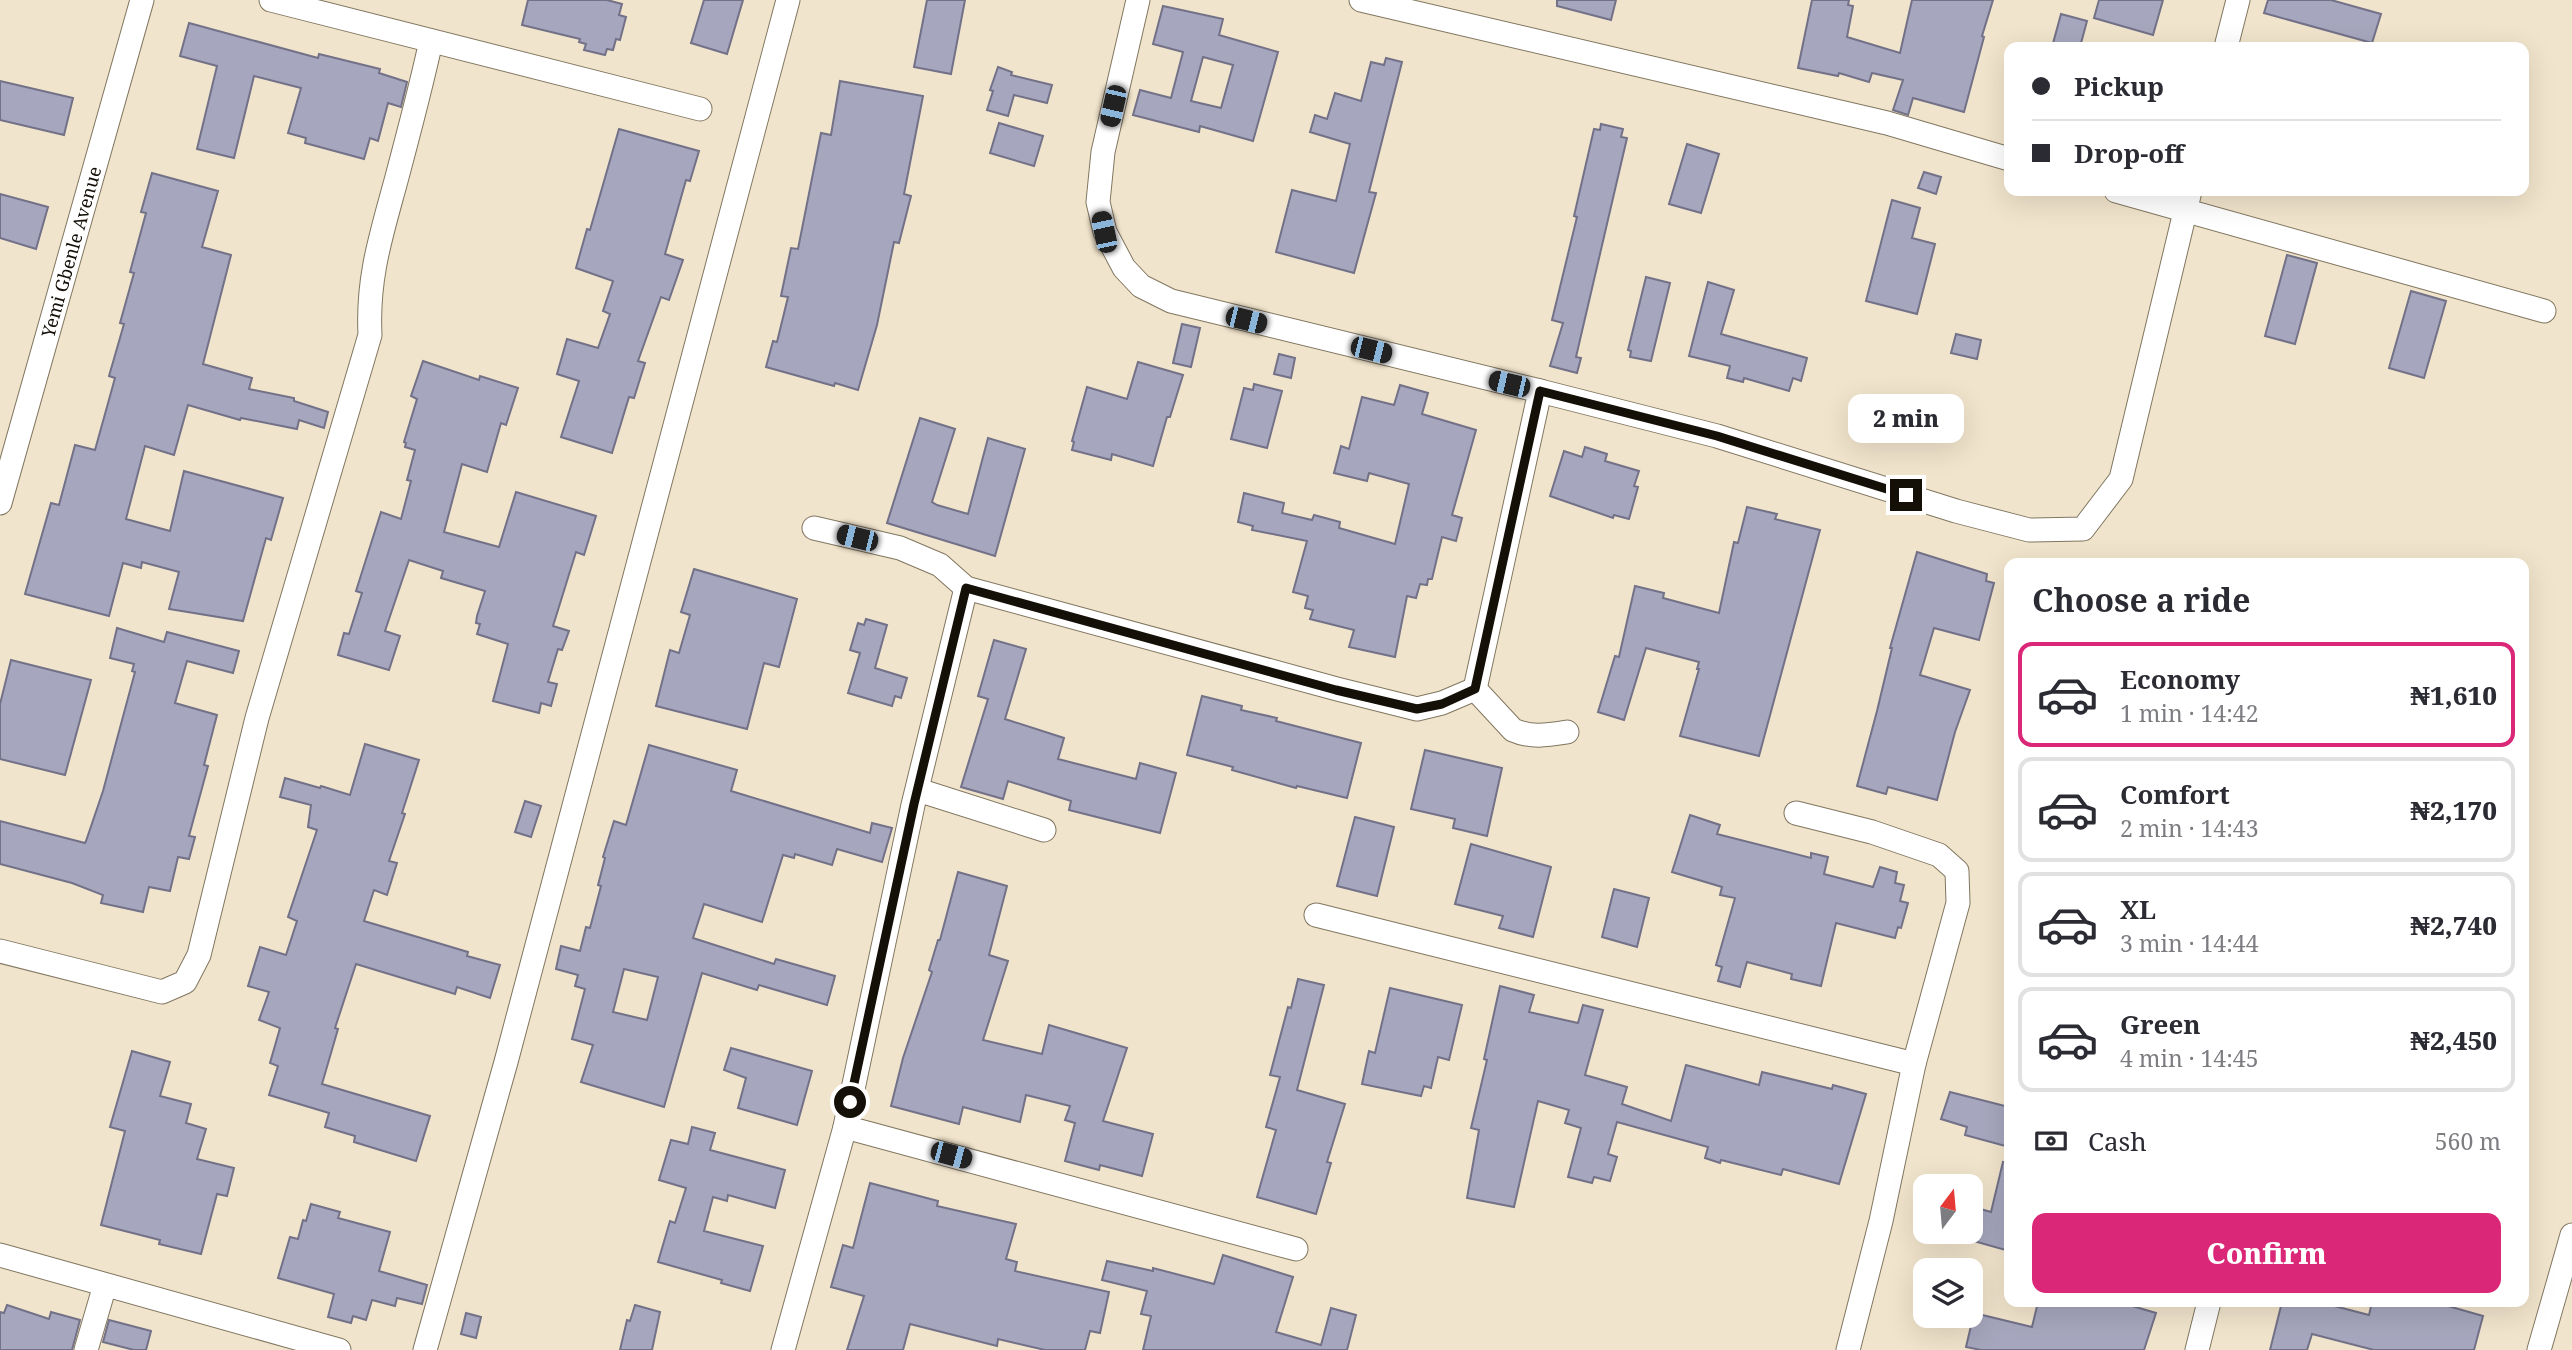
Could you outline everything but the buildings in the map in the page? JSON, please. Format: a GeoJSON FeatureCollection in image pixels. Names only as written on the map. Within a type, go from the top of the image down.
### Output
{"type":"FeatureCollection","features":[{"type":"Feature","properties":{"kind":"street","name":"Yemi Gbenle Avenue"},"geometry":{"type":"LineString","coordinates":[[0,503],[142,0]]}},
{"type":"Feature","properties":{"kind":"street"},"geometry":{"type":"LineString","coordinates":[[271,0],[700,110]]}},
{"type":"Feature","properties":{"kind":"street"},"geometry":{"type":"LineString","coordinates":[[425,1350],[506,1062],[788,0]]}},
{"type":"Feature","properties":{"kind":"street"},"geometry":{"type":"LineString","coordinates":[[1138,0],[1103,152],[1098,202],[1104,232],[1124,268],[1141,286],[1171,301],[1717,436],[1968,514],[2029,530],[2083,529],[2121,479],[2188,201]]}},
{"type":"Feature","properties":{"kind":"street"},"geometry":{"type":"LineString","coordinates":[[1361,0],[1887,123],[2004,158]]}},
{"type":"Feature","properties":{"kind":"street"},"geometry":{"type":"LineString","coordinates":[[2227,42],[2238,0]]}},
{"type":"Feature","properties":{"kind":"street"},"geometry":{"type":"LineString","coordinates":[[0,951],[162,992],[185,982],[199,955],[257,718],[370,335],[368,307],[372,273],[431,41]]}},
{"type":"Feature","properties":{"kind":"street"},"geometry":{"type":"LineString","coordinates":[[2152,196],[2188,201],[2544,311]]}},
{"type":"Feature","properties":{"kind":"street"},"geometry":{"type":"LineString","coordinates":[[1475,689],[1540,391]]}},
{"type":"Feature","properties":{"kind":"street"},"geometry":{"type":"LineString","coordinates":[[814,528],[900,548],[940,565],[966,588],[1336,690],[1417,709],[1442,704],[1475,689]]}},
{"type":"Feature","properties":{"kind":"street"},"geometry":{"type":"LineString","coordinates":[[783,1350],[845,1126],[918,790],[966,588]]}},
{"type":"Feature","properties":{"kind":"street"},"geometry":{"type":"LineString","coordinates":[[1475,689],[1513,730],[1529,736],[1567,732]]}},
{"type":"Feature","properties":{"kind":"street"},"geometry":{"type":"LineString","coordinates":[[918,790],[1044,830]]}},
{"type":"Feature","properties":{"kind":"street"},"geometry":{"type":"LineString","coordinates":[[1796,813],[1872,832],[1939,855],[1957,871],[1958,903],[1914,1064],[1881,1221],[1848,1350]]}},
{"type":"Feature","properties":{"kind":"street"},"geometry":{"type":"LineString","coordinates":[[1316,915],[1914,1064]]}},
{"type":"Feature","properties":{"kind":"street"},"geometry":{"type":"LineString","coordinates":[[845,1126],[1296,1250]]}},
{"type":"Feature","properties":{"kind":"street"},"geometry":{"type":"LineString","coordinates":[[2539,1350],[2572,1235]]}},
{"type":"Feature","properties":{"kind":"street"},"geometry":{"type":"LineString","coordinates":[[0,1255],[339,1350]]}},
{"type":"Feature","properties":{"kind":"street"},"geometry":{"type":"LineString","coordinates":[[86,1350],[105,1284]]}},
{"type":"Feature","properties":{"kind":"street"},"geometry":{"type":"LineString","coordinates":[[2197,1350],[2208,1307]]}},
{"type":"Feature","properties":{"kind":"route"},"geometry":{"type":"LineString","coordinates":[[850,1102],[914,804],[966,588],[1336,690],[1417,709],[1442,704],[1475,689],[1540,391],[1717,436],[1906,495]]}}]}
